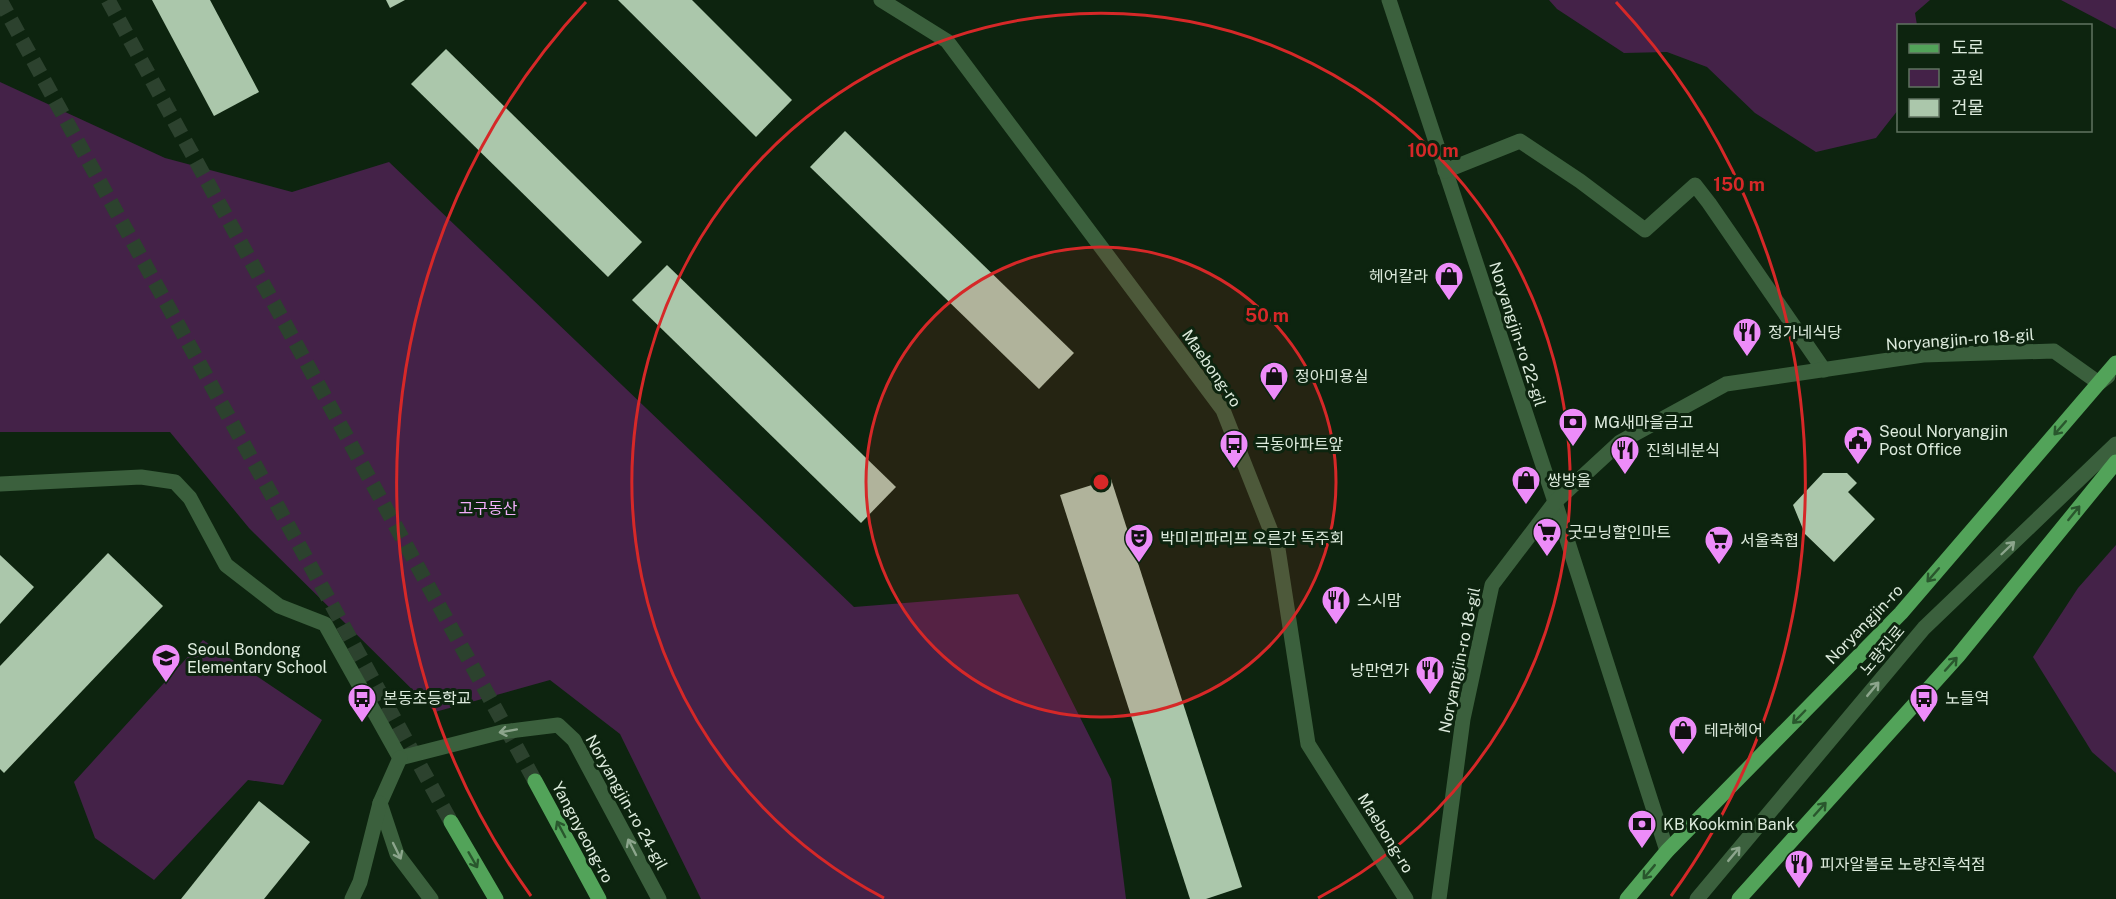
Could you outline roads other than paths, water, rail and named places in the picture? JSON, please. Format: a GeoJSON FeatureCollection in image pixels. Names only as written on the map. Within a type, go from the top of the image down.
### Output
{"type":"FeatureCollection","features":[{"type":"Feature","properties":{"kind":"main road","name":"Noryangjin-ro"},"geometry":{"type":"LineString","coordinates":[[1627,899],[1667,851],[1901,612],[2116,363]]}},
{"type":"Feature","properties":{"kind":"main road"},"geometry":{"type":"LineString","coordinates":[[1739,899],[1958,656],[2116,462]]}},
{"type":"Feature","properties":{"kind":"main road","name":"Yangnyeong-ro"},"geometry":{"type":"LineString","coordinates":[[535,781],[599,899]]}},
{"type":"Feature","properties":{"kind":"main road"},"geometry":{"type":"LineString","coordinates":[[451,822],[496,899]]}},
{"type":"Feature","properties":{"kind":"street","name":"Maebong-ro"},"geometry":{"type":"LineString","coordinates":[[881,0],[947,41],[1223,410],[1278,549],[1308,744],[1406,899]]}},
{"type":"Feature","properties":{"kind":"street","name":"Noryangjin-ro 22-gil"},"geometry":{"type":"LineString","coordinates":[[1389,0],[1555,502],[1667,851]]}},
{"type":"Feature","properties":{"kind":"street"},"geometry":{"type":"LineString","coordinates":[[1445,171],[1520,141],[1580,181],[1645,231],[1695,185],[1710,203],[1824,369]]}},
{"type":"Feature","properties":{"kind":"street","name":"Noryangjin-ro 18-gil"},"geometry":{"type":"LineString","coordinates":[[1439,899],[1463,719],[1492,585],[1555,502],[1620,442],[1726,384],[1923,355],[2054,351],[2099,383]]}},
{"type":"Feature","properties":{"kind":"street"},"geometry":{"type":"LineString","coordinates":[[2099,383],[2116,370]]}},
{"type":"Feature","properties":{"kind":"street","name":"노량진로"},"geometry":{"type":"LineString","coordinates":[[1697,899],[1924,628],[2116,444]]}},
{"type":"Feature","properties":{"kind":"street"},"geometry":{"type":"LineString","coordinates":[[0,484],[141,477],[175,482],[190,498],[226,565],[279,606],[324,624],[400,758],[380,803],[360,882],[352,899]]}},
{"type":"Feature","properties":{"kind":"street","name":"Noryangjin-ro 24-gil"},"geometry":{"type":"LineString","coordinates":[[400,758],[502,732],[558,725],[574,740],[659,899]]}},
{"type":"Feature","properties":{"kind":"street"},"geometry":{"type":"LineString","coordinates":[[380,803],[397,854],[431,899]]}},
{"type":"Feature","properties":{"kind":"tunnel"},"geometry":{"type":"LineString","coordinates":[[0,0],[451,822]]}},
{"type":"Feature","properties":{"kind":"tunnel"},"geometry":{"type":"LineString","coordinates":[[108,0],[535,781]]}},
{"type":"Feature","properties":{"kind":"place","name":"헤어칼라"},"geometry":{"type":"Point","coordinates":[1449,302]}},
{"type":"Feature","properties":{"kind":"place","name":"정가네식당"},"geometry":{"type":"Point","coordinates":[1747,358]}},
{"type":"Feature","properties":{"kind":"place","name":"정아미용실"},"geometry":{"type":"Point","coordinates":[1274,402]}},
{"type":"Feature","properties":{"kind":"place","name":"MG새마을금고"},"geometry":{"type":"Point","coordinates":[1573,448]}},
{"type":"Feature","properties":{"kind":"place","name":"Seoul Noryangjin Post Office"},"geometry":{"type":"Point","coordinates":[1858,466]}},
{"type":"Feature","properties":{"kind":"place","name":"극동아파트앞"},"geometry":{"type":"Point","coordinates":[1234,470]}},
{"type":"Feature","properties":{"kind":"place","name":"진희네분식"},"geometry":{"type":"Point","coordinates":[1625,476]}},
{"type":"Feature","properties":{"kind":"place","name":"쌍방울"},"geometry":{"type":"Point","coordinates":[1526,506]}},
{"type":"Feature","properties":{"kind":"place","name":"굿모닝할인마트"},"geometry":{"type":"Point","coordinates":[1547,558]}},
{"type":"Feature","properties":{"kind":"place","name":"박미리파리프 오른간 독주회"},"geometry":{"type":"Point","coordinates":[1139,564]}},
{"type":"Feature","properties":{"kind":"place","name":"서울축협"},"geometry":{"type":"Point","coordinates":[1719,566]}},
{"type":"Feature","properties":{"kind":"place","name":"스시맘"},"geometry":{"type":"Point","coordinates":[1336,626]}},
{"type":"Feature","properties":{"kind":"place","name":"Seoul Bondong Elementary School"},"geometry":{"type":"Point","coordinates":[166,684]}},
{"type":"Feature","properties":{"kind":"place","name":"낭만연가"},"geometry":{"type":"Point","coordinates":[1430,696]}},
{"type":"Feature","properties":{"kind":"place","name":"본동초등학교"},"geometry":{"type":"Point","coordinates":[362,724]}},
{"type":"Feature","properties":{"kind":"place","name":"노들역"},"geometry":{"type":"Point","coordinates":[1924,724]}},
{"type":"Feature","properties":{"kind":"place","name":"테라헤어"},"geometry":{"type":"Point","coordinates":[1683,756]}},
{"type":"Feature","properties":{"kind":"place","name":"KB Kookmin Bank"},"geometry":{"type":"Point","coordinates":[1642,850]}},
{"type":"Feature","properties":{"kind":"place","name":"피자알볼로 노량진흑석점"},"geometry":{"type":"Point","coordinates":[1799,890]}},
{"type":"Feature","properties":{"kind":"park label","name":"고구동산"},"geometry":{"type":"Point","coordinates":[488,508]}}]}
